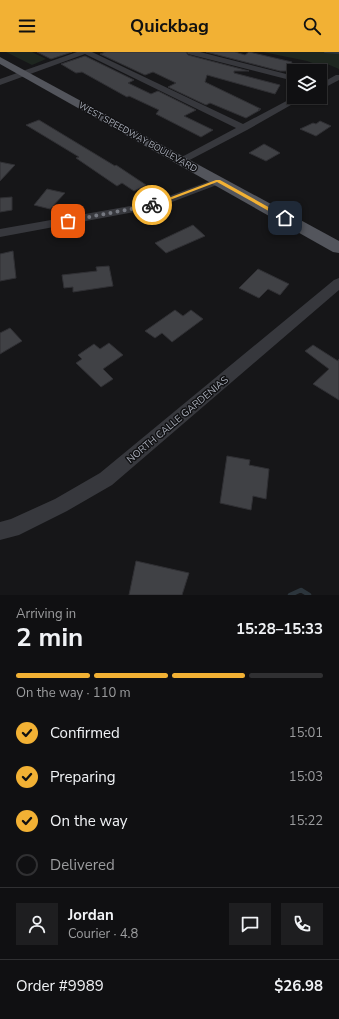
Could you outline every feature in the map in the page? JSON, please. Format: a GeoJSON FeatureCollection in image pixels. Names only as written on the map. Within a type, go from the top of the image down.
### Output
{"type":"FeatureCollection","features":[{"type":"Feature","properties":{"kind":"main road","name":"WEST SPEEDWAY BOULEVARD"},"geometry":{"type":"LineString","coordinates":[[0,60],[339,248]]}},
{"type":"Feature","properties":{"kind":"street"},"geometry":{"type":"LineString","coordinates":[[0,82],[85,52],[244,128]]}},
{"type":"Feature","properties":{"kind":"street"},"geometry":{"type":"LineString","coordinates":[[191,52],[287,77]]}},
{"type":"Feature","properties":{"kind":"street"},"geometry":{"type":"LineString","coordinates":[[327,83],[339,77]]}},
{"type":"Feature","properties":{"kind":"street"},"geometry":{"type":"LineString","coordinates":[[182,161],[288,104]]}},
{"type":"Feature","properties":{"kind":"street"},"geometry":{"type":"LineString","coordinates":[[0,233],[156,205],[218,181]]}},
{"type":"Feature","properties":{"kind":"street","name":"NORTH CALLE GARDENIAS"},"geometry":{"type":"LineString","coordinates":[[0,531],[12,528],[61,505],[106,479],[339,283]]}},
{"type":"Feature","properties":{"kind":"shaded area"},"geometry":{"type":"Polygon","coordinates":[[[6,52],[32,52],[46,59],[32,65],[6,52]]]}},
{"type":"Feature","properties":{"kind":"shaded area"},"geometry":{"type":"Polygon","coordinates":[[[263,52],[339,52],[339,69],[327,64],[315,64],[263,52]]]}},
{"type":"Feature","properties":{"kind":"building"},"geometry":{"type":"Polygon","coordinates":[[[37,52],[72,52],[51,59],[37,52]]]}},
{"type":"Feature","properties":{"kind":"building"},"geometry":{"type":"Polygon","coordinates":[[[106,52],[186,52],[188,55],[249,71],[234,71],[234,73],[280,85],[275,94],[207,75],[205,82],[261,109],[246,118],[210,103],[206,105],[168,87],[176,83],[153,72],[145,75],[100,54],[106,52]]]}},
{"type":"Feature","properties":{"kind":"building"},"geometry":{"type":"Polygon","coordinates":[[[206,52],[235,52],[245,55],[249,52],[292,62],[291,64],[287,64],[287,71],[280,71],[206,52]]]}},
{"type":"Feature","properties":{"kind":"building"},"geometry":{"type":"Polygon","coordinates":[[[85,56],[134,80],[128,83],[151,94],[158,91],[196,110],[184,116],[213,130],[201,137],[156,114],[159,110],[129,96],[127,97],[82,72],[76,73],[61,64],[85,56]]]}},
{"type":"Feature","properties":{"kind":"building"},"geometry":{"type":"Polygon","coordinates":[[[39,120],[115,166],[116,165],[146,185],[134,191],[122,183],[117,186],[76,158],[79,157],[26,125],[39,120]]]}},
{"type":"Feature","properties":{"kind":"building"},"geometry":{"type":"Polygon","coordinates":[[[320,121],[331,126],[316,136],[300,129],[313,123],[316,124],[320,121]]]}},
{"type":"Feature","properties":{"kind":"building"},"geometry":{"type":"Polygon","coordinates":[[[264,144],[280,153],[266,161],[249,153],[264,144]]]}},
{"type":"Feature","properties":{"kind":"building"},"geometry":{"type":"Polygon","coordinates":[[[0,162],[15,165],[0,181],[0,162]]]}},
{"type":"Feature","properties":{"kind":"building"},"geometry":{"type":"Polygon","coordinates":[[[47,189],[65,193],[50,209],[34,205],[47,189]]]}},
{"type":"Feature","properties":{"kind":"building"},"geometry":{"type":"Polygon","coordinates":[[[12,197],[12,210],[0,212],[0,198],[12,197]]]}},
{"type":"Feature","properties":{"kind":"building"},"geometry":{"type":"Polygon","coordinates":[[[193,225],[205,236],[166,253],[155,243],[193,225]]]}},
{"type":"Feature","properties":{"kind":"building"},"geometry":{"type":"Polygon","coordinates":[[[13,251],[16,278],[0,281],[0,254],[13,251]]]}},
{"type":"Feature","properties":{"kind":"building"},"geometry":{"type":"Polygon","coordinates":[[[109,266],[113,286],[73,292],[73,287],[64,288],[62,275],[97,271],[96,267],[109,266]]]}},
{"type":"Feature","properties":{"kind":"building"},"geometry":{"type":"Polygon","coordinates":[[[258,269],[289,284],[280,295],[268,289],[259,298],[239,288],[258,269]]]}},
{"type":"Feature","properties":{"kind":"building"},"geometry":{"type":"Polygon","coordinates":[[[175,310],[183,316],[191,310],[203,319],[172,342],[162,333],[155,338],[145,331],[175,310]]]}},
{"type":"Feature","properties":{"kind":"building"},"geometry":{"type":"Polygon","coordinates":[[[10,328],[22,341],[0,354],[0,333],[10,328]]]}},
{"type":"Feature","properties":{"kind":"building"},"geometry":{"type":"Polygon","coordinates":[[[109,343],[123,355],[103,369],[113,379],[101,387],[76,363],[82,359],[78,355],[94,344],[100,349],[109,343]]]}},
{"type":"Feature","properties":{"kind":"building"},"geometry":{"type":"Polygon","coordinates":[[[313,345],[338,361],[339,359],[339,400],[313,384],[329,369],[305,351],[313,345]]]}},
{"type":"Feature","properties":{"kind":"building"},"geometry":{"type":"Polygon","coordinates":[[[227,456],[250,460],[249,465],[269,469],[266,499],[253,496],[251,510],[220,503],[227,456]]]}},
{"type":"Feature","properties":{"kind":"building"},"geometry":{"type":"Polygon","coordinates":[[[136,561],[189,573],[182,595],[129,595],[136,561]]]}},
{"type":"Feature","properties":{"kind":"waterway"},"geometry":{"type":"LineString","coordinates":[[325,52],[339,53]]}},
{"type":"Feature","properties":{"kind":"waterway"},"geometry":{"type":"LineString","coordinates":[[290,595],[301,590],[309,595]]}},
{"type":"Feature","properties":{"kind":"way so far"},"geometry":{"type":"LineString","coordinates":[[68,221],[152,205]]}},
{"type":"Feature","properties":{"kind":"route"},"geometry":{"type":"LineString","coordinates":[[152,205],[156,205],[218,181],[285,218]]}}]}
